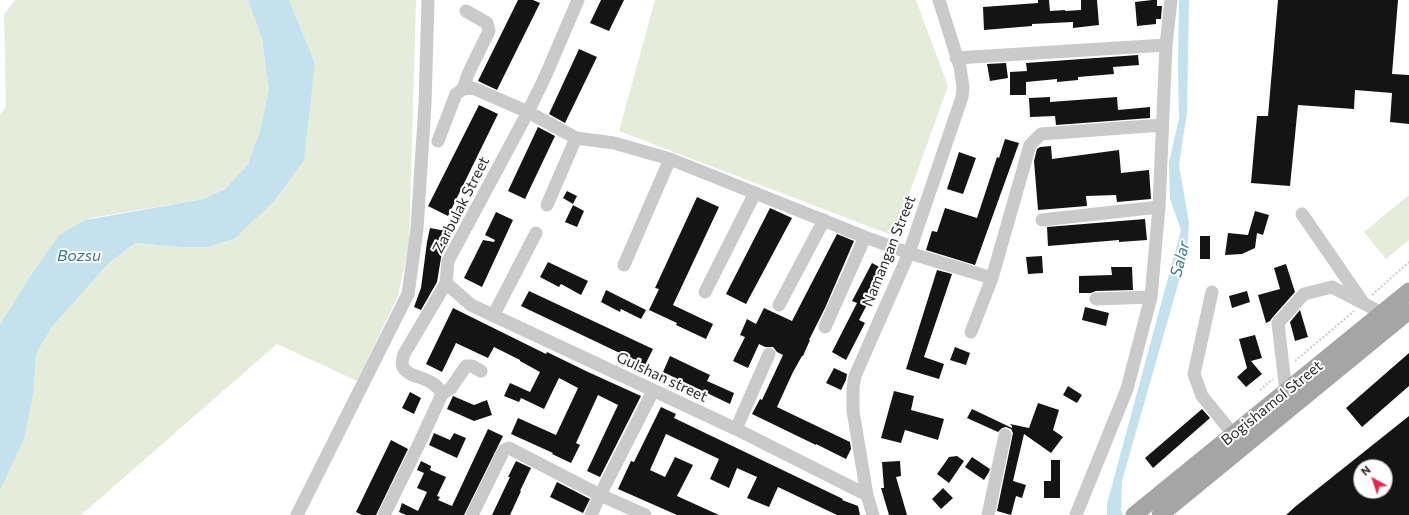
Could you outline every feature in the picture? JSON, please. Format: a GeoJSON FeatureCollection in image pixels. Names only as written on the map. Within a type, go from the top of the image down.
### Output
{"type":"FeatureCollection","features":[{"type":"Feature","properties":{"kind":"main road","name":"Bogishamol Street"},"geometry":{"type":"LineString","coordinates":[[1160,515],[1387,319],[1409,291]]}},
{"type":"Feature","properties":{"kind":"main road","name":"Bogishamol Street"},"geometry":{"type":"LineString","coordinates":[[1135,514],[1286,392],[1387,319],[1409,311]]}},
{"type":"Feature","properties":{"kind":"street"},"geometry":{"type":"LineString","coordinates":[[297,515],[408,294],[417,229],[425,104],[428,0]]}},
{"type":"Feature","properties":{"kind":"street","name":"Zarbulak Street"},"geometry":{"type":"LineString","coordinates":[[442,394],[439,388],[432,382],[408,372],[403,367],[402,362],[404,354],[446,283],[448,261],[528,112],[545,77],[578,0]]}},
{"type":"Feature","properties":{"kind":"street","name":"Namangan Street"},"geometry":{"type":"LineString","coordinates":[[873,515],[867,495],[853,411],[853,387],[859,365],[909,253],[962,97],[962,77],[939,0]]}},
{"type":"Feature","properties":{"kind":"street"},"geometry":{"type":"LineString","coordinates":[[1076,515],[1127,389],[1151,297],[1159,207],[1166,45],[1171,0]]}},
{"type":"Feature","properties":{"kind":"street"},"geometry":{"type":"LineString","coordinates":[[463,90],[468,74],[489,31],[487,23],[466,11]]}},
{"type":"Feature","properties":{"kind":"street"},"geometry":{"type":"LineString","coordinates":[[956,58],[1166,45]]}},
{"type":"Feature","properties":{"kind":"street"},"geometry":{"type":"LineString","coordinates":[[438,141],[456,94],[463,90],[473,88],[528,112],[576,138],[614,143],[670,159],[865,237],[909,253],[992,278]]}},
{"type":"Feature","properties":{"kind":"street"},"geometry":{"type":"LineString","coordinates":[[971,332],[992,278],[1030,145],[1041,134],[1162,125]]}},
{"type":"Feature","properties":{"kind":"street"},"geometry":{"type":"LineString","coordinates":[[547,205],[576,138]]}},
{"type":"Feature","properties":{"kind":"street"},"geometry":{"type":"LineString","coordinates":[[624,264],[670,159]]}},
{"type":"Feature","properties":{"kind":"street"},"geometry":{"type":"LineString","coordinates":[[705,292],[755,193]]}},
{"type":"Feature","properties":{"kind":"street"},"geometry":{"type":"LineString","coordinates":[[1042,220],[1159,207]]}},
{"type":"Feature","properties":{"kind":"street"},"geometry":{"type":"LineString","coordinates":[[1302,214],[1363,303]]}},
{"type":"Feature","properties":{"kind":"street"},"geometry":{"type":"LineString","coordinates":[[779,305],[824,220]]}},
{"type":"Feature","properties":{"kind":"street"},"geometry":{"type":"LineString","coordinates":[[493,316],[536,234]]}},
{"type":"Feature","properties":{"kind":"street"},"geometry":{"type":"LineString","coordinates":[[825,327],[865,237]]}},
{"type":"Feature","properties":{"kind":"street","name":"Gulshan street"},"geometry":{"type":"LineString","coordinates":[[446,283],[471,305],[736,429],[867,495]]}},
{"type":"Feature","properties":{"kind":"street"},"geometry":{"type":"LineString","coordinates":[[1286,392],[1278,323],[1304,294],[1332,287],[1363,303],[1387,319]]}},
{"type":"Feature","properties":{"kind":"street"},"geometry":{"type":"LineString","coordinates":[[1212,292],[1194,374],[1202,396],[1233,434]]}},
{"type":"Feature","properties":{"kind":"street"},"geometry":{"type":"LineString","coordinates":[[1096,299],[1151,297]]}},
{"type":"Feature","properties":{"kind":"street"},"geometry":{"type":"LineString","coordinates":[[736,429],[769,354]]}},
{"type":"Feature","properties":{"kind":"street"},"geometry":{"type":"LineString","coordinates":[[384,515],[442,394],[452,388],[466,366],[472,366],[480,371]]}},
{"type":"Feature","properties":{"kind":"street"},"geometry":{"type":"LineString","coordinates":[[591,515],[653,391]]}},
{"type":"Feature","properties":{"kind":"street"},"geometry":{"type":"LineString","coordinates":[[988,515],[1005,435]]}},
{"type":"Feature","properties":{"kind":"street"},"geometry":{"type":"LineString","coordinates":[[472,515],[504,450],[509,448],[600,496],[645,515]]}},
{"type":"Feature","properties":{"kind":"path"},"geometry":{"type":"LineString","coordinates":[[1260,390],[1409,262]]}},
{"type":"Feature","properties":{"kind":"green space"},"geometry":{"type":"Polygon","coordinates":[[[15,0],[248,0],[262,39],[269,89],[260,131],[248,164],[225,189],[204,199],[91,218],[59,235],[29,278],[0,326],[0,114],[6,107],[4,14],[15,0]]]}},
{"type":"Feature","properties":{"kind":"green space"},"geometry":{"type":"Polygon","coordinates":[[[289,0],[416,0],[409,244],[398,296],[357,381],[277,344],[81,515],[0,515],[0,490],[34,389],[36,354],[51,328],[108,264],[135,243],[181,247],[208,247],[234,239],[315,63],[289,0]]]}},
{"type":"Feature","properties":{"kind":"green space"},"geometry":{"type":"Polygon","coordinates":[[[655,0],[916,0],[948,86],[894,236],[619,131],[655,0]]]}},
{"type":"Feature","properties":{"kind":"green space"},"geometry":{"type":"Polygon","coordinates":[[[1409,195],[1409,240],[1386,259],[1364,232],[1409,195]]]}},
{"type":"Feature","properties":{"kind":"water","name":"Bozsu"},"geometry":{"type":"Polygon","coordinates":[[[248,0],[289,0],[315,63],[304,160],[274,201],[234,239],[208,247],[181,247],[135,243],[108,264],[51,328],[36,354],[34,389],[24,439],[0,490],[0,325],[29,278],[59,235],[85,220],[204,199],[225,189],[248,164],[260,131],[269,89],[262,39],[248,0]]]}},
{"type":"Feature","properties":{"kind":"water","name":"Salar"},"geometry":{"type":"Polygon","coordinates":[[[1179,0],[1189,0],[1187,112],[1179,165],[1189,223],[1187,253],[1122,481],[1121,510],[1123,515],[1107,515],[1107,504],[1181,230],[1170,199],[1169,163],[1179,118],[1179,0]]]}},
{"type":"Feature","properties":{"kind":"building"},"geometry":{"type":"Polygon","coordinates":[[[518,0],[533,0],[540,3],[497,90],[478,81],[518,0]]]}},
{"type":"Feature","properties":{"kind":"building"},"geometry":{"type":"Polygon","coordinates":[[[601,0],[624,0],[609,31],[590,23],[601,0]]]}},
{"type":"Feature","properties":{"kind":"building"},"geometry":{"type":"Polygon","coordinates":[[[1038,0],[1049,0],[1050,11],[1065,11],[1081,10],[1081,0],[1097,0],[1099,25],[1073,28],[1073,22],[1032,24],[1032,26],[984,30],[983,7],[1038,3],[1038,0]]]}},
{"type":"Feature","properties":{"kind":"building"},"geometry":{"type":"Polygon","coordinates":[[[1157,0],[1157,6],[1162,6],[1161,19],[1156,19],[1156,24],[1137,26],[1135,2],[1157,0]]]}},
{"type":"Feature","properties":{"kind":"building"},"geometry":{"type":"Polygon","coordinates":[[[1278,0],[1398,0],[1392,74],[1409,75],[1409,124],[1390,122],[1392,93],[1355,90],[1354,109],[1298,105],[1290,186],[1251,183],[1257,116],[1268,116],[1278,0]]]}},
{"type":"Feature","properties":{"kind":"building"},"geometry":{"type":"Polygon","coordinates":[[[579,49],[597,57],[565,123],[549,114],[579,49]]]}},
{"type":"Feature","properties":{"kind":"building"},"geometry":{"type":"Polygon","coordinates":[[[1138,55],[1139,65],[1113,67],[1114,74],[1078,77],[1078,80],[1057,82],[1057,79],[1026,82],[1026,95],[1010,95],[1010,72],[1027,71],[1026,63],[1138,55]]]}},
{"type":"Feature","properties":{"kind":"building"},"geometry":{"type":"Polygon","coordinates":[[[1006,63],[1008,78],[990,81],[987,64],[1006,63]]]}},
{"type":"Feature","properties":{"kind":"building"},"geometry":{"type":"Polygon","coordinates":[[[1050,97],[1050,102],[1117,97],[1118,110],[1150,107],[1150,118],[1056,125],[1055,116],[1030,117],[1029,98],[1050,97]]]}},
{"type":"Feature","properties":{"kind":"building"},"geometry":{"type":"Polygon","coordinates":[[[479,105],[498,114],[448,216],[428,206],[479,105]]]}},
{"type":"Feature","properties":{"kind":"building"},"geometry":{"type":"Polygon","coordinates":[[[538,127],[555,136],[525,199],[508,191],[538,127]]]}},
{"type":"Feature","properties":{"kind":"building"},"geometry":{"type":"Polygon","coordinates":[[[1005,139],[1019,143],[975,265],[926,250],[932,231],[937,232],[945,208],[977,218],[997,157],[999,158],[1005,139]]]}},
{"type":"Feature","properties":{"kind":"building"},"geometry":{"type":"Polygon","coordinates":[[[1051,146],[1052,159],[1119,150],[1121,173],[1149,170],[1151,199],[1117,202],[1116,195],[1086,196],[1087,206],[1038,210],[1034,161],[1037,149],[1040,147],[1051,146]]]}},
{"type":"Feature","properties":{"kind":"building"},"geometry":{"type":"Polygon","coordinates":[[[959,152],[976,158],[963,194],[947,189],[959,152]]]}},
{"type":"Feature","properties":{"kind":"building"},"geometry":{"type":"Polygon","coordinates":[[[567,191],[577,196],[573,204],[563,198],[567,191]]]}},
{"type":"Feature","properties":{"kind":"building"},"geometry":{"type":"Polygon","coordinates":[[[697,197],[719,207],[673,305],[713,324],[706,339],[649,310],[659,289],[655,288],[697,197]]]}},
{"type":"Feature","properties":{"kind":"building"},"geometry":{"type":"Polygon","coordinates":[[[573,205],[584,211],[577,227],[565,222],[573,205]]]}},
{"type":"Feature","properties":{"kind":"building"},"geometry":{"type":"Polygon","coordinates":[[[770,208],[792,218],[746,304],[726,294],[770,208]]]}},
{"type":"Feature","properties":{"kind":"building"},"geometry":{"type":"Polygon","coordinates":[[[1255,211],[1269,215],[1263,235],[1257,233],[1255,248],[1242,254],[1225,255],[1228,233],[1248,235],[1255,211]]]}},
{"type":"Feature","properties":{"kind":"building"},"geometry":{"type":"Polygon","coordinates":[[[496,212],[513,220],[482,287],[464,278],[483,240],[494,242],[495,240],[485,235],[496,212]]]}},
{"type":"Feature","properties":{"kind":"building"},"geometry":{"type":"Polygon","coordinates":[[[1145,219],[1147,240],[1119,242],[1119,240],[1048,246],[1047,227],[1145,219]]]}},
{"type":"Feature","properties":{"kind":"building"},"geometry":{"type":"Polygon","coordinates":[[[430,228],[451,232],[447,247],[443,246],[437,282],[421,310],[414,307],[421,288],[430,228]]]}},
{"type":"Feature","properties":{"kind":"building"},"geometry":{"type":"Polygon","coordinates":[[[837,234],[854,241],[803,356],[793,372],[777,407],[850,442],[851,449],[846,459],[752,414],[760,399],[762,400],[783,355],[777,352],[773,347],[765,347],[759,344],[748,368],[733,361],[745,337],[740,335],[747,319],[756,324],[764,308],[792,321],[837,234]]]}},
{"type":"Feature","properties":{"kind":"building"},"geometry":{"type":"Polygon","coordinates":[[[1200,236],[1210,236],[1210,259],[1200,259],[1200,236]]]}},
{"type":"Feature","properties":{"kind":"building"},"geometry":{"type":"Polygon","coordinates":[[[1042,256],[1043,273],[1028,274],[1026,257],[1042,256]]]}},
{"type":"Feature","properties":{"kind":"building"},"geometry":{"type":"Polygon","coordinates":[[[548,262],[588,281],[581,295],[561,284],[559,287],[540,277],[548,262]]]}},
{"type":"Feature","properties":{"kind":"building"},"geometry":{"type":"Polygon","coordinates":[[[872,263],[885,270],[859,320],[865,323],[846,360],[832,352],[857,303],[852,301],[872,263]]]}},
{"type":"Feature","properties":{"kind":"building"},"geometry":{"type":"Polygon","coordinates":[[[1286,264],[1295,292],[1270,321],[1266,323],[1258,295],[1280,289],[1274,268],[1286,264]]]}},
{"type":"Feature","properties":{"kind":"building"},"geometry":{"type":"Polygon","coordinates":[[[1111,267],[1132,267],[1133,290],[1079,293],[1079,276],[1112,275],[1111,267]]]}},
{"type":"Feature","properties":{"kind":"building"},"geometry":{"type":"Polygon","coordinates":[[[937,270],[952,274],[924,357],[944,364],[939,379],[906,369],[937,270]]]}},
{"type":"Feature","properties":{"kind":"building"},"geometry":{"type":"Polygon","coordinates":[[[606,290],[646,310],[641,319],[621,309],[620,312],[601,302],[606,290]]]}},
{"type":"Feature","properties":{"kind":"building"},"geometry":{"type":"Polygon","coordinates":[[[529,291],[653,349],[645,365],[521,306],[529,291]]]}},
{"type":"Feature","properties":{"kind":"building"},"geometry":{"type":"Polygon","coordinates":[[[1247,291],[1250,302],[1232,308],[1229,296],[1247,291]]]}},
{"type":"Feature","properties":{"kind":"building"},"geometry":{"type":"Polygon","coordinates":[[[1085,307],[1109,313],[1106,326],[1082,320],[1085,307]]]}},
{"type":"Feature","properties":{"kind":"building"},"geometry":{"type":"Polygon","coordinates":[[[453,308],[546,354],[547,352],[641,396],[600,477],[587,471],[618,405],[598,395],[576,443],[580,445],[571,463],[511,434],[518,418],[556,435],[578,388],[559,378],[544,409],[521,398],[519,402],[504,396],[510,383],[530,392],[540,372],[494,347],[488,358],[456,343],[442,372],[426,364],[453,308]]]}},
{"type":"Feature","properties":{"kind":"building"},"geometry":{"type":"Polygon","coordinates":[[[1300,310],[1308,337],[1295,341],[1290,322],[1300,310]]]}},
{"type":"Feature","properties":{"kind":"building"},"geometry":{"type":"Polygon","coordinates":[[[1255,335],[1262,358],[1251,361],[1262,374],[1246,387],[1237,377],[1247,368],[1239,339],[1255,335]]]}},
{"type":"Feature","properties":{"kind":"building"},"geometry":{"type":"Polygon","coordinates":[[[955,347],[970,353],[966,365],[950,360],[955,347]]]}},
{"type":"Feature","properties":{"kind":"building"},"geometry":{"type":"Polygon","coordinates":[[[1409,353],[1409,386],[1362,427],[1346,408],[1409,353]]]}},
{"type":"Feature","properties":{"kind":"building"},"geometry":{"type":"Polygon","coordinates":[[[670,356],[710,375],[707,381],[734,393],[730,404],[663,372],[670,356]]]}},
{"type":"Feature","properties":{"kind":"building"},"geometry":{"type":"Polygon","coordinates":[[[834,368],[847,374],[841,390],[826,383],[834,368]]]}},
{"type":"Feature","properties":{"kind":"building"},"geometry":{"type":"Polygon","coordinates":[[[1068,386],[1082,395],[1077,403],[1063,395],[1068,386]]]}},
{"type":"Feature","properties":{"kind":"building"},"geometry":{"type":"Polygon","coordinates":[[[894,391],[914,396],[911,410],[944,419],[938,440],[905,430],[901,443],[881,438],[894,391]]]}},
{"type":"Feature","properties":{"kind":"building"},"geometry":{"type":"Polygon","coordinates":[[[410,392],[421,398],[414,414],[402,408],[410,392]]]}},
{"type":"Feature","properties":{"kind":"building"},"geometry":{"type":"Polygon","coordinates":[[[453,396],[474,405],[487,400],[492,415],[474,421],[447,409],[453,396]]]}},
{"type":"Feature","properties":{"kind":"building"},"geometry":{"type":"Polygon","coordinates":[[[1038,403],[1059,410],[1053,430],[1063,437],[1051,453],[1024,434],[1013,481],[1026,485],[1022,498],[1016,496],[1011,515],[997,511],[1013,433],[1011,429],[1006,427],[1002,428],[998,432],[967,418],[972,409],[1012,428],[1010,424],[1029,428],[1038,403]]]}},
{"type":"Feature","properties":{"kind":"building"},"geometry":{"type":"Polygon","coordinates":[[[661,407],[676,414],[674,418],[843,499],[842,500],[858,506],[860,515],[837,515],[778,487],[769,507],[747,498],[757,477],[737,468],[729,488],[710,479],[719,459],[666,434],[650,470],[665,477],[675,457],[693,465],[677,496],[719,515],[677,515],[618,489],[631,461],[634,462],[661,407]]]}},
{"type":"Feature","properties":{"kind":"building"},"geometry":{"type":"Polygon","coordinates":[[[1202,409],[1210,418],[1153,468],[1145,458],[1202,409]]]}},
{"type":"Feature","properties":{"kind":"building"},"geometry":{"type":"Polygon","coordinates":[[[1409,416],[1409,515],[1286,515],[1353,461],[1353,499],[1393,499],[1393,459],[1355,459],[1409,416]]]}},
{"type":"Feature","properties":{"kind":"building"},"geometry":{"type":"Polygon","coordinates":[[[488,429],[503,436],[464,515],[406,515],[399,512],[402,503],[418,511],[427,492],[417,488],[424,473],[417,470],[421,461],[431,466],[430,470],[446,477],[437,496],[440,497],[438,500],[452,506],[488,429]]]}},
{"type":"Feature","properties":{"kind":"building"},"geometry":{"type":"Polygon","coordinates":[[[434,433],[450,440],[454,433],[466,438],[457,458],[429,445],[434,433]]]}},
{"type":"Feature","properties":{"kind":"building"},"geometry":{"type":"Polygon","coordinates":[[[391,440],[408,449],[376,515],[362,515],[356,512],[391,440]]]}},
{"type":"Feature","properties":{"kind":"building"},"geometry":{"type":"Polygon","coordinates":[[[957,456],[964,461],[949,483],[937,474],[949,457],[957,456]]]}},
{"type":"Feature","properties":{"kind":"building"},"geometry":{"type":"Polygon","coordinates":[[[972,457],[990,469],[984,480],[965,467],[972,457]]]}},
{"type":"Feature","properties":{"kind":"building"},"geometry":{"type":"Polygon","coordinates":[[[1051,460],[1060,460],[1060,498],[1044,498],[1044,481],[1051,481],[1051,460]]]}},
{"type":"Feature","properties":{"kind":"building"},"geometry":{"type":"Polygon","coordinates":[[[516,461],[531,468],[521,491],[510,515],[492,515],[510,477],[508,477],[516,461]]]}},
{"type":"Feature","properties":{"kind":"building"},"geometry":{"type":"Polygon","coordinates":[[[900,461],[901,476],[896,477],[907,515],[889,515],[881,488],[884,488],[882,462],[900,461]]]}},
{"type":"Feature","properties":{"kind":"building"},"geometry":{"type":"Polygon","coordinates":[[[557,482],[590,499],[583,513],[550,497],[557,482]]]}},
{"type":"Feature","properties":{"kind":"building"},"geometry":{"type":"Polygon","coordinates":[[[943,488],[953,498],[941,509],[932,499],[943,488]]]}}]}
